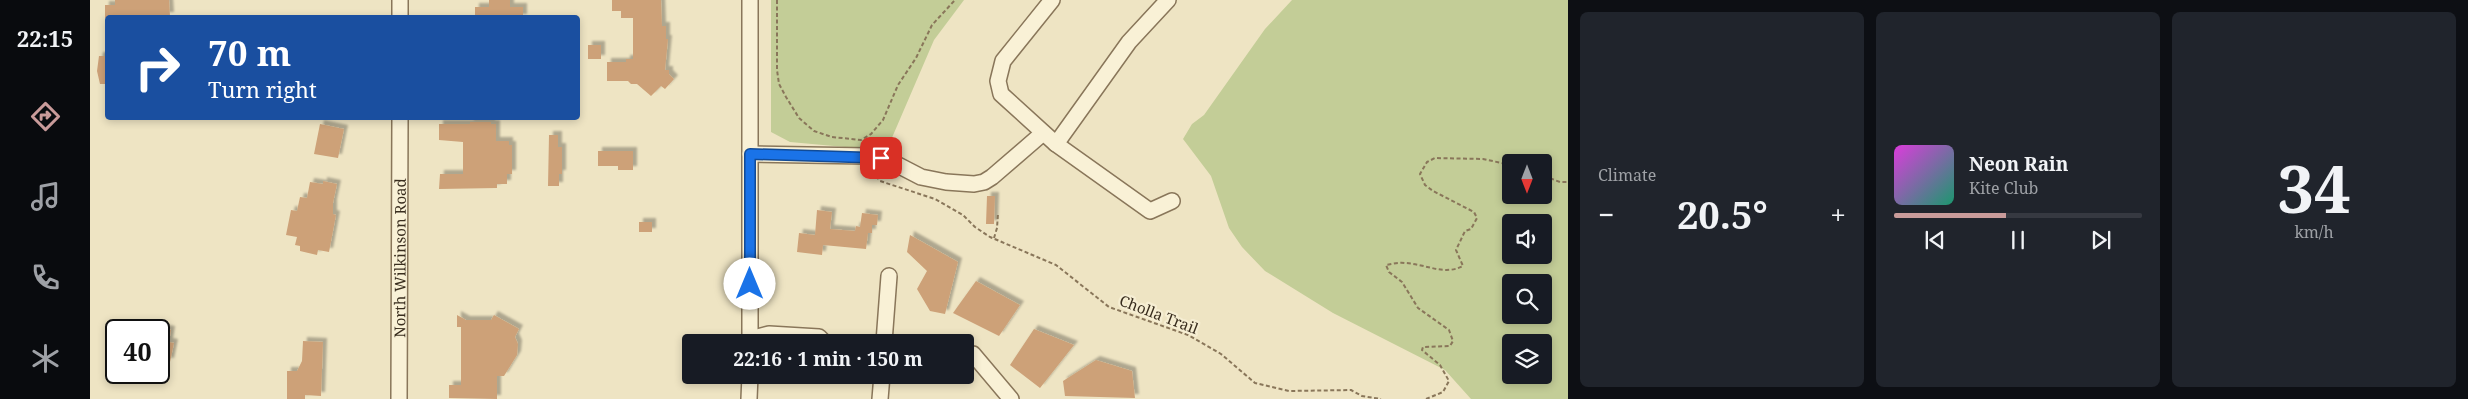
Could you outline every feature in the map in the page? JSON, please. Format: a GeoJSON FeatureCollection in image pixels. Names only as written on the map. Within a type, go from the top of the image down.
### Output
{"type":"FeatureCollection","features":[{"type":"Feature","properties":{"kind":"street"},"geometry":{"type":"LineString","coordinates":[[400,0],[400,15]]}},
{"type":"Feature","properties":{"kind":"street"},"geometry":{"type":"LineString","coordinates":[[750,0],[750,154],[754,334]]}},
{"type":"Feature","properties":{"kind":"street"},"geometry":{"type":"LineString","coordinates":[[1052,0],[1003,61],[998,80],[1001,94],[1056,144],[1150,211],[1172,201]]}},
{"type":"Feature","properties":{"kind":"street"},"geometry":{"type":"LineString","coordinates":[[1056,144],[1130,42],[1168,0]]}},
{"type":"Feature","properties":{"kind":"street","name":"North Wilkinson Road"},"geometry":{"type":"LineString","coordinates":[[398,399],[400,120]]}},
{"type":"Feature","properties":{"kind":"street"},"geometry":{"type":"LineString","coordinates":[[750,154],[868,156],[892,162],[910,172],[934,180],[974,184],[984,182],[992,177],[1043,132]]}},
{"type":"Feature","properties":{"kind":"street"},"geometry":{"type":"LineString","coordinates":[[884,334],[888,276]]}},
{"type":"Feature","properties":{"kind":"street"},"geometry":{"type":"LineString","coordinates":[[974,355],[1011,399]]}},
{"type":"Feature","properties":{"kind":"street"},"geometry":{"type":"LineString","coordinates":[[749,399],[750,384]]}},
{"type":"Feature","properties":{"kind":"street"},"geometry":{"type":"LineString","coordinates":[[880,399],[881,384]]}},
{"type":"Feature","properties":{"kind":"path"},"geometry":{"type":"LineString","coordinates":[[777,0],[777,70],[779,84],[786,97],[800,118],[814,131],[832,137],[861,140],[871,134],[883,120],[898,85],[916,58],[932,25],[955,0]]}},
{"type":"Feature","properties":{"kind":"path"},"geometry":{"type":"LineString","coordinates":[[1426,399],[1443,392],[1449,381],[1440,365],[1422,350],[1423,347],[1450,346],[1453,341],[1449,330],[1418,308],[1402,282],[1389,272],[1386,265],[1404,262],[1430,266],[1446,272],[1464,266],[1456,250],[1465,231],[1471,229],[1477,218],[1474,212],[1425,185],[1420,174],[1427,162],[1435,158],[1483,158],[1502,163]]}},
{"type":"Feature","properties":{"kind":"path","name":"Cholla Trail"},"geometry":{"type":"LineString","coordinates":[[871,169],[880,181],[947,204],[963,215],[975,227],[994,238],[1056,265],[1109,307],[1188,335],[1221,354],[1255,383],[1289,391],[1351,390],[1362,396],[1381,399]]}},
{"type":"Feature","properties":{"kind":"path"},"geometry":{"type":"LineString","coordinates":[[1552,179],[1568,182]]}},
{"type":"Feature","properties":{"kind":"path"},"geometry":{"type":"LineString","coordinates":[[994,238],[998,213]]}},
{"type":"Feature","properties":{"kind":"green space"},"geometry":{"type":"Polygon","coordinates":[[[771,0],[964,0],[934,40],[891,140],[867,149],[790,142],[771,132],[771,0]]]}},
{"type":"Feature","properties":{"kind":"green space"},"geometry":{"type":"Polygon","coordinates":[[[1292,0],[1568,0],[1568,399],[1471,399],[1445,370],[1333,313],[1265,271],[1242,247],[1229,228],[1211,176],[1183,139],[1192,124],[1204,115],[1265,29],[1292,0]]]}},
{"type":"Feature","properties":{"kind":"building"},"geometry":{"type":"Polygon","coordinates":[[[115,0],[169,0],[170,15],[105,15],[105,5],[115,5],[115,0]]]}},
{"type":"Feature","properties":{"kind":"building"},"geometry":{"type":"Polygon","coordinates":[[[489,0],[510,0],[510,7],[523,7],[523,15],[475,15],[475,7],[489,7],[489,0]]]}},
{"type":"Feature","properties":{"kind":"building"},"geometry":{"type":"Polygon","coordinates":[[[612,0],[661,0],[662,26],[666,26],[666,39],[668,39],[665,70],[669,70],[669,74],[674,79],[665,89],[661,86],[651,96],[637,84],[631,84],[628,81],[607,81],[607,62],[626,62],[626,59],[633,59],[633,18],[621,18],[621,11],[612,11],[612,0]]]}},
{"type":"Feature","properties":{"kind":"building"},"geometry":{"type":"Polygon","coordinates":[[[588,45],[601,45],[601,59],[588,59],[588,45]]]}},
{"type":"Feature","properties":{"kind":"building"},"geometry":{"type":"Polygon","coordinates":[[[99,56],[105,56],[105,84],[100,84],[97,71],[99,56]]]}},
{"type":"Feature","properties":{"kind":"building"},"geometry":{"type":"Polygon","coordinates":[[[470,122],[491,122],[491,124],[496,124],[496,141],[509,141],[509,145],[512,145],[512,174],[507,174],[507,184],[497,184],[497,188],[439,189],[440,174],[463,174],[463,142],[439,140],[439,124],[470,124],[470,122]]]}},
{"type":"Feature","properties":{"kind":"building"},"geometry":{"type":"Polygon","coordinates":[[[320,124],[344,129],[338,158],[314,154],[320,124]]]}},
{"type":"Feature","properties":{"kind":"building"},"geometry":{"type":"Polygon","coordinates":[[[549,135],[558,135],[558,147],[562,147],[562,174],[559,174],[559,186],[548,186],[549,135]]]}},
{"type":"Feature","properties":{"kind":"building"},"geometry":{"type":"Polygon","coordinates":[[[598,151],[633,151],[633,170],[618,170],[618,166],[598,166],[598,151]]]}},
{"type":"Feature","properties":{"kind":"building"},"geometry":{"type":"Polygon","coordinates":[[[323,181],[337,184],[333,203],[333,214],[336,215],[329,252],[318,250],[317,255],[300,251],[300,246],[295,245],[297,237],[286,235],[291,210],[297,211],[300,197],[307,198],[310,182],[323,184],[323,181]]]}},
{"type":"Feature","properties":{"kind":"building"},"geometry":{"type":"Polygon","coordinates":[[[987,196],[995,196],[994,224],[986,224],[987,196]]]}},
{"type":"Feature","properties":{"kind":"building"},"geometry":{"type":"Polygon","coordinates":[[[817,210],[832,212],[830,229],[855,231],[856,226],[860,227],[862,213],[878,215],[877,225],[872,225],[872,233],[868,233],[866,249],[823,245],[822,255],[797,252],[799,233],[815,235],[817,210]]]}},
{"type":"Feature","properties":{"kind":"building"},"geometry":{"type":"Polygon","coordinates":[[[639,222],[652,222],[652,232],[639,232],[639,222]]]}},
{"type":"Feature","properties":{"kind":"building"},"geometry":{"type":"Polygon","coordinates":[[[910,235],[958,262],[945,314],[930,311],[917,289],[927,271],[907,252],[910,235]]]}},
{"type":"Feature","properties":{"kind":"building"},"geometry":{"type":"Polygon","coordinates":[[[976,281],[1020,305],[999,336],[953,313],[976,281]]]}},
{"type":"Feature","properties":{"kind":"building"},"geometry":{"type":"Polygon","coordinates":[[[457,315],[466,320],[491,320],[494,315],[519,329],[515,337],[518,344],[517,355],[504,376],[497,376],[497,399],[449,398],[449,385],[461,385],[461,327],[457,327],[457,315]]]}},
{"type":"Feature","properties":{"kind":"building"},"geometry":{"type":"Polygon","coordinates":[[[1034,329],[1074,345],[1040,388],[1010,365],[1034,329]]]}},
{"type":"Feature","properties":{"kind":"building"},"geometry":{"type":"Polygon","coordinates":[[[303,341],[323,342],[321,396],[305,395],[305,399],[287,399],[287,371],[297,371],[302,361],[303,341]]]}},
{"type":"Feature","properties":{"kind":"building"},"geometry":{"type":"Polygon","coordinates":[[[170,342],[174,343],[170,362],[170,342]]]}},
{"type":"Feature","properties":{"kind":"building"},"geometry":{"type":"Polygon","coordinates":[[[1096,360],[1132,371],[1135,398],[1065,396],[1063,381],[1096,360]]]}},
{"type":"Feature","properties":{"kind":"route"},"geometry":{"type":"LineString","coordinates":[[750,284],[750,154],[868,156],[881,158]]}}]}
